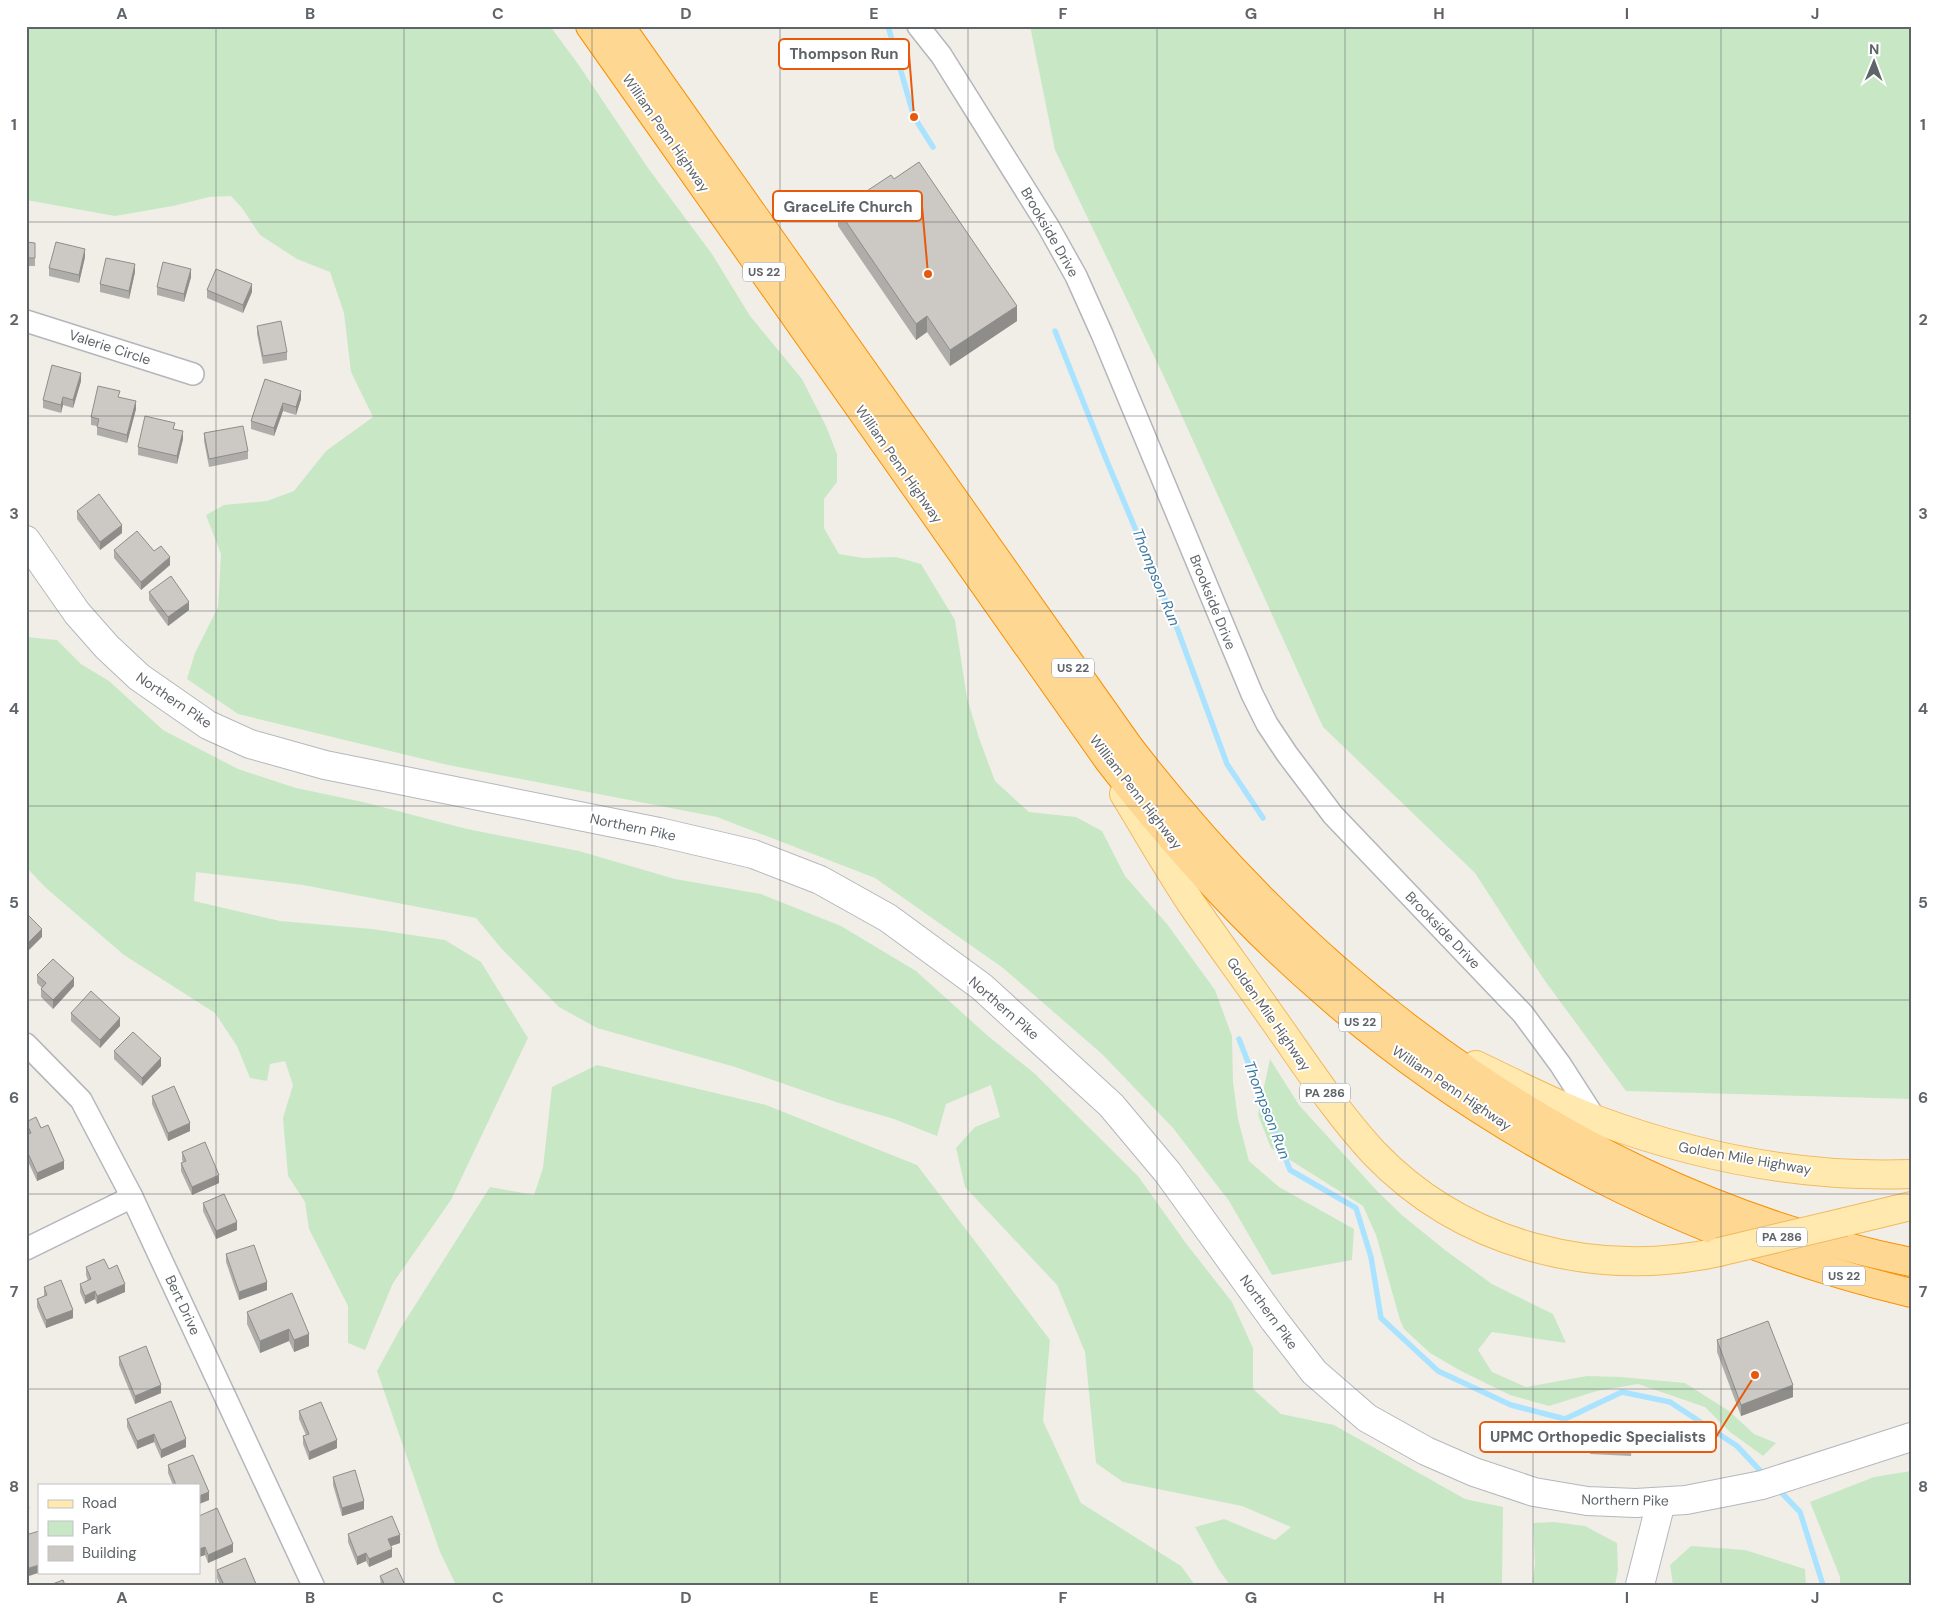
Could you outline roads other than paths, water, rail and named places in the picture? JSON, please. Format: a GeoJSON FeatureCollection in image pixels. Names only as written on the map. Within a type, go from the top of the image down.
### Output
{"type":"FeatureCollection","features":[{"type":"Feature","properties":{"kind":"highway","name":"William Penn Highway"},"geometry":{"type":"LineString","coordinates":[[590,26],[1076,714],[1141,802],[1176,845],[1248,922],[1323,992],[1364,1026],[1448,1088],[1490,1116],[1583,1170],[1667,1210],[1821,1269],[1911,1293]]}},
{"type":"Feature","properties":{"kind":"highway","name":"William Penn Highway"},"geometry":{"type":"LineString","coordinates":[[620,26],[1128,747],[1160,788],[1232,870],[1298,936],[1339,974],[1420,1039],[1503,1095],[1595,1148],[1639,1171],[1723,1207],[1780,1228],[1830,1244],[1911,1262]]}},
{"type":"Feature","properties":{"kind":"main road","name":"Northern Pike"},"geometry":{"type":"LineString","coordinates":[[26,540],[78,613],[107,647],[139,677],[208,725],[250,744],[326,765],[650,830],[752,854],[820,880],[888,918],[982,987],[1111,1104],[1168,1173],[1314,1372],[1367,1418],[1426,1451],[1474,1472],[1534,1492],[1587,1501],[1661,1502],[1712,1496],[1774,1482],[1911,1437]]}},
{"type":"Feature","properties":{"kind":"main road","name":"Golden Mile Highway"},"geometry":{"type":"LineString","coordinates":[[1076,714],[1195,909],[1342,1115],[1370,1149],[1395,1172],[1435,1203],[1480,1228],[1503,1238],[1552,1253],[1600,1261],[1650,1262],[1674,1261],[1719,1252],[1911,1206]]}},
{"type":"Feature","properties":{"kind":"main road","name":"Golden Mile Highway"},"geometry":{"type":"LineString","coordinates":[[1420,1039],[1596,1120],[1674,1145],[1748,1162],[1812,1171],[1911,1174]]}},
{"type":"Feature","properties":{"kind":"main road"},"geometry":{"type":"LineString","coordinates":[[1640,1585],[1661,1502]]}},
{"type":"Feature","properties":{"kind":"street","name":"Brookside Drive"},"geometry":{"type":"LineString","coordinates":[[918,26],[941,55],[1048,226],[1076,276],[1102,334],[1237,662],[1267,724],[1298,769],[1334,815],[1523,1014],[1560,1064],[1596,1120]]}},
{"type":"Feature","properties":{"kind":"street","name":"Valerie Circle"},"geometry":{"type":"LineString","coordinates":[[26,321],[193,374]]}},
{"type":"Feature","properties":{"kind":"street","name":"Bert Drive"},"geometry":{"type":"LineString","coordinates":[[26,1044],[81,1100],[132,1196],[313,1585]]}},
{"type":"Feature","properties":{"kind":"street"},"geometry":{"type":"LineString","coordinates":[[26,1249],[132,1196]]}},
{"type":"Feature","properties":{"kind":"waterway","name":"Thompson Run"},"geometry":{"type":"LineString","coordinates":[[888,26],[914,117],[933,147]]}},
{"type":"Feature","properties":{"kind":"waterway","name":"Thompson Run"},"geometry":{"type":"LineString","coordinates":[[1055,331],[1177,628],[1227,764],[1263,818]]}},
{"type":"Feature","properties":{"kind":"waterway","name":"Thompson Run"},"geometry":{"type":"LineString","coordinates":[[1239,1039],[1290,1170],[1356,1208],[1371,1257],[1381,1318],[1438,1371],[1511,1405],[1565,1419],[1622,1392],[1670,1402],[1737,1446],[1766,1477]]}},
{"type":"Feature","properties":{"kind":"waterway","name":"Thompson Run"},"geometry":{"type":"LineString","coordinates":[[1778,1489],[1800,1512],[1823,1585]]}},
{"type":"Feature","properties":{"kind":"place","name":"Thompson Run"},"geometry":{"type":"Point","coordinates":[914,117]}},
{"type":"Feature","properties":{"kind":"place","name":"GraceLife Church"},"geometry":{"type":"Point","coordinates":[928,274]}},
{"type":"Feature","properties":{"kind":"place","name":"UPMC Orthopedic Specialists"},"geometry":{"type":"Point","coordinates":[1755,1375]}}]}
